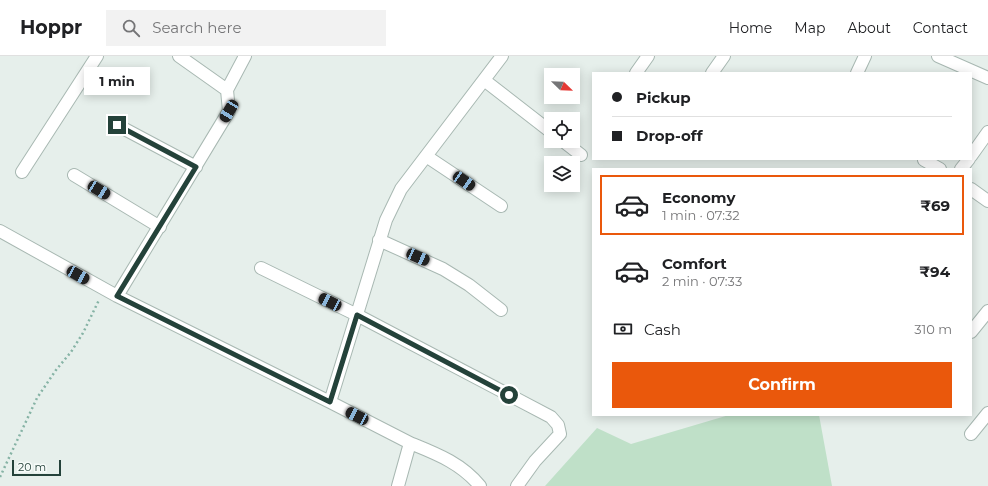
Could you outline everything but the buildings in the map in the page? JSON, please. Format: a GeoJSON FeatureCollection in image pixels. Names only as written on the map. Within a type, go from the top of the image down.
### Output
{"type":"FeatureCollection","features":[{"type":"Feature","properties":{"kind":"street"},"geometry":{"type":"LineString","coordinates":[[22,172],[97,56]]}},
{"type":"Feature","properties":{"kind":"street"},"geometry":{"type":"LineString","coordinates":[[179,56],[227,90]]}},
{"type":"Feature","properties":{"kind":"street"},"geometry":{"type":"LineString","coordinates":[[117,296],[229,111],[227,90],[245,56]]}},
{"type":"Feature","properties":{"kind":"street"},"geometry":{"type":"LineString","coordinates":[[330,402],[379,240],[386,220],[401,189],[502,56]]}},
{"type":"Feature","properties":{"kind":"street"},"geometry":{"type":"LineString","coordinates":[[637,72],[648,56]]}},
{"type":"Feature","properties":{"kind":"street"},"geometry":{"type":"LineString","coordinates":[[713,72],[724,56]]}},
{"type":"Feature","properties":{"kind":"street"},"geometry":{"type":"LineString","coordinates":[[857,72],[865,56]]}},
{"type":"Feature","properties":{"kind":"street"},"geometry":{"type":"LineString","coordinates":[[938,56],[988,78]]}},
{"type":"Feature","properties":{"kind":"street"},"geometry":{"type":"LineString","coordinates":[[484,80],[544,127]]}},
{"type":"Feature","properties":{"kind":"street"},"geometry":{"type":"LineString","coordinates":[[117,125],[196,167]]}},
{"type":"Feature","properties":{"kind":"street"},"geometry":{"type":"LineString","coordinates":[[972,155],[988,132]]}},
{"type":"Feature","properties":{"kind":"street"},"geometry":{"type":"LineString","coordinates":[[572,148],[581,155]]}},
{"type":"Feature","properties":{"kind":"street"},"geometry":{"type":"LineString","coordinates":[[426,156],[501,206]]}},
{"type":"Feature","properties":{"kind":"street"},"geometry":{"type":"LineString","coordinates":[[924,160],[938,168]]}},
{"type":"Feature","properties":{"kind":"street"},"geometry":{"type":"LineString","coordinates":[[962,168],[968,160]]}},
{"type":"Feature","properties":{"kind":"street"},"geometry":{"type":"LineString","coordinates":[[74,175],[160,227]]}},
{"type":"Feature","properties":{"kind":"street"},"geometry":{"type":"LineString","coordinates":[[972,190],[988,201]]}},
{"type":"Feature","properties":{"kind":"street"},"geometry":{"type":"LineString","coordinates":[[0,231],[117,296],[410,443],[448,459],[475,479],[480,486]]}},
{"type":"Feature","properties":{"kind":"street"},"geometry":{"type":"LineString","coordinates":[[379,240],[443,269],[469,285],[500,310]]}},
{"type":"Feature","properties":{"kind":"street"},"geometry":{"type":"LineString","coordinates":[[261,268],[357,315],[551,417],[558,425],[560,434],[535,461],[518,486]]}},
{"type":"Feature","properties":{"kind":"street"},"geometry":{"type":"LineString","coordinates":[[972,331],[988,311]]}},
{"type":"Feature","properties":{"kind":"street"},"geometry":{"type":"LineString","coordinates":[[971,434],[988,412]]}},
{"type":"Feature","properties":{"kind":"street"},"geometry":{"type":"LineString","coordinates":[[398,486],[410,443]]}},
{"type":"Feature","properties":{"kind":"path"},"geometry":{"type":"LineString","coordinates":[[0,477],[37,398],[56,370],[72,352],[83,333],[104,289]]}},
{"type":"Feature","properties":{"kind":"green space"},"geometry":{"type":"Polygon","coordinates":[[[726,416],[819,416],[832,486],[545,486],[597,428],[631,444],[726,416]]]}},
{"type":"Feature","properties":{"kind":"route"},"geometry":{"type":"LineString","coordinates":[[117,125],[196,167],[117,296],[330,402],[357,315],[509,395]]}}]}
